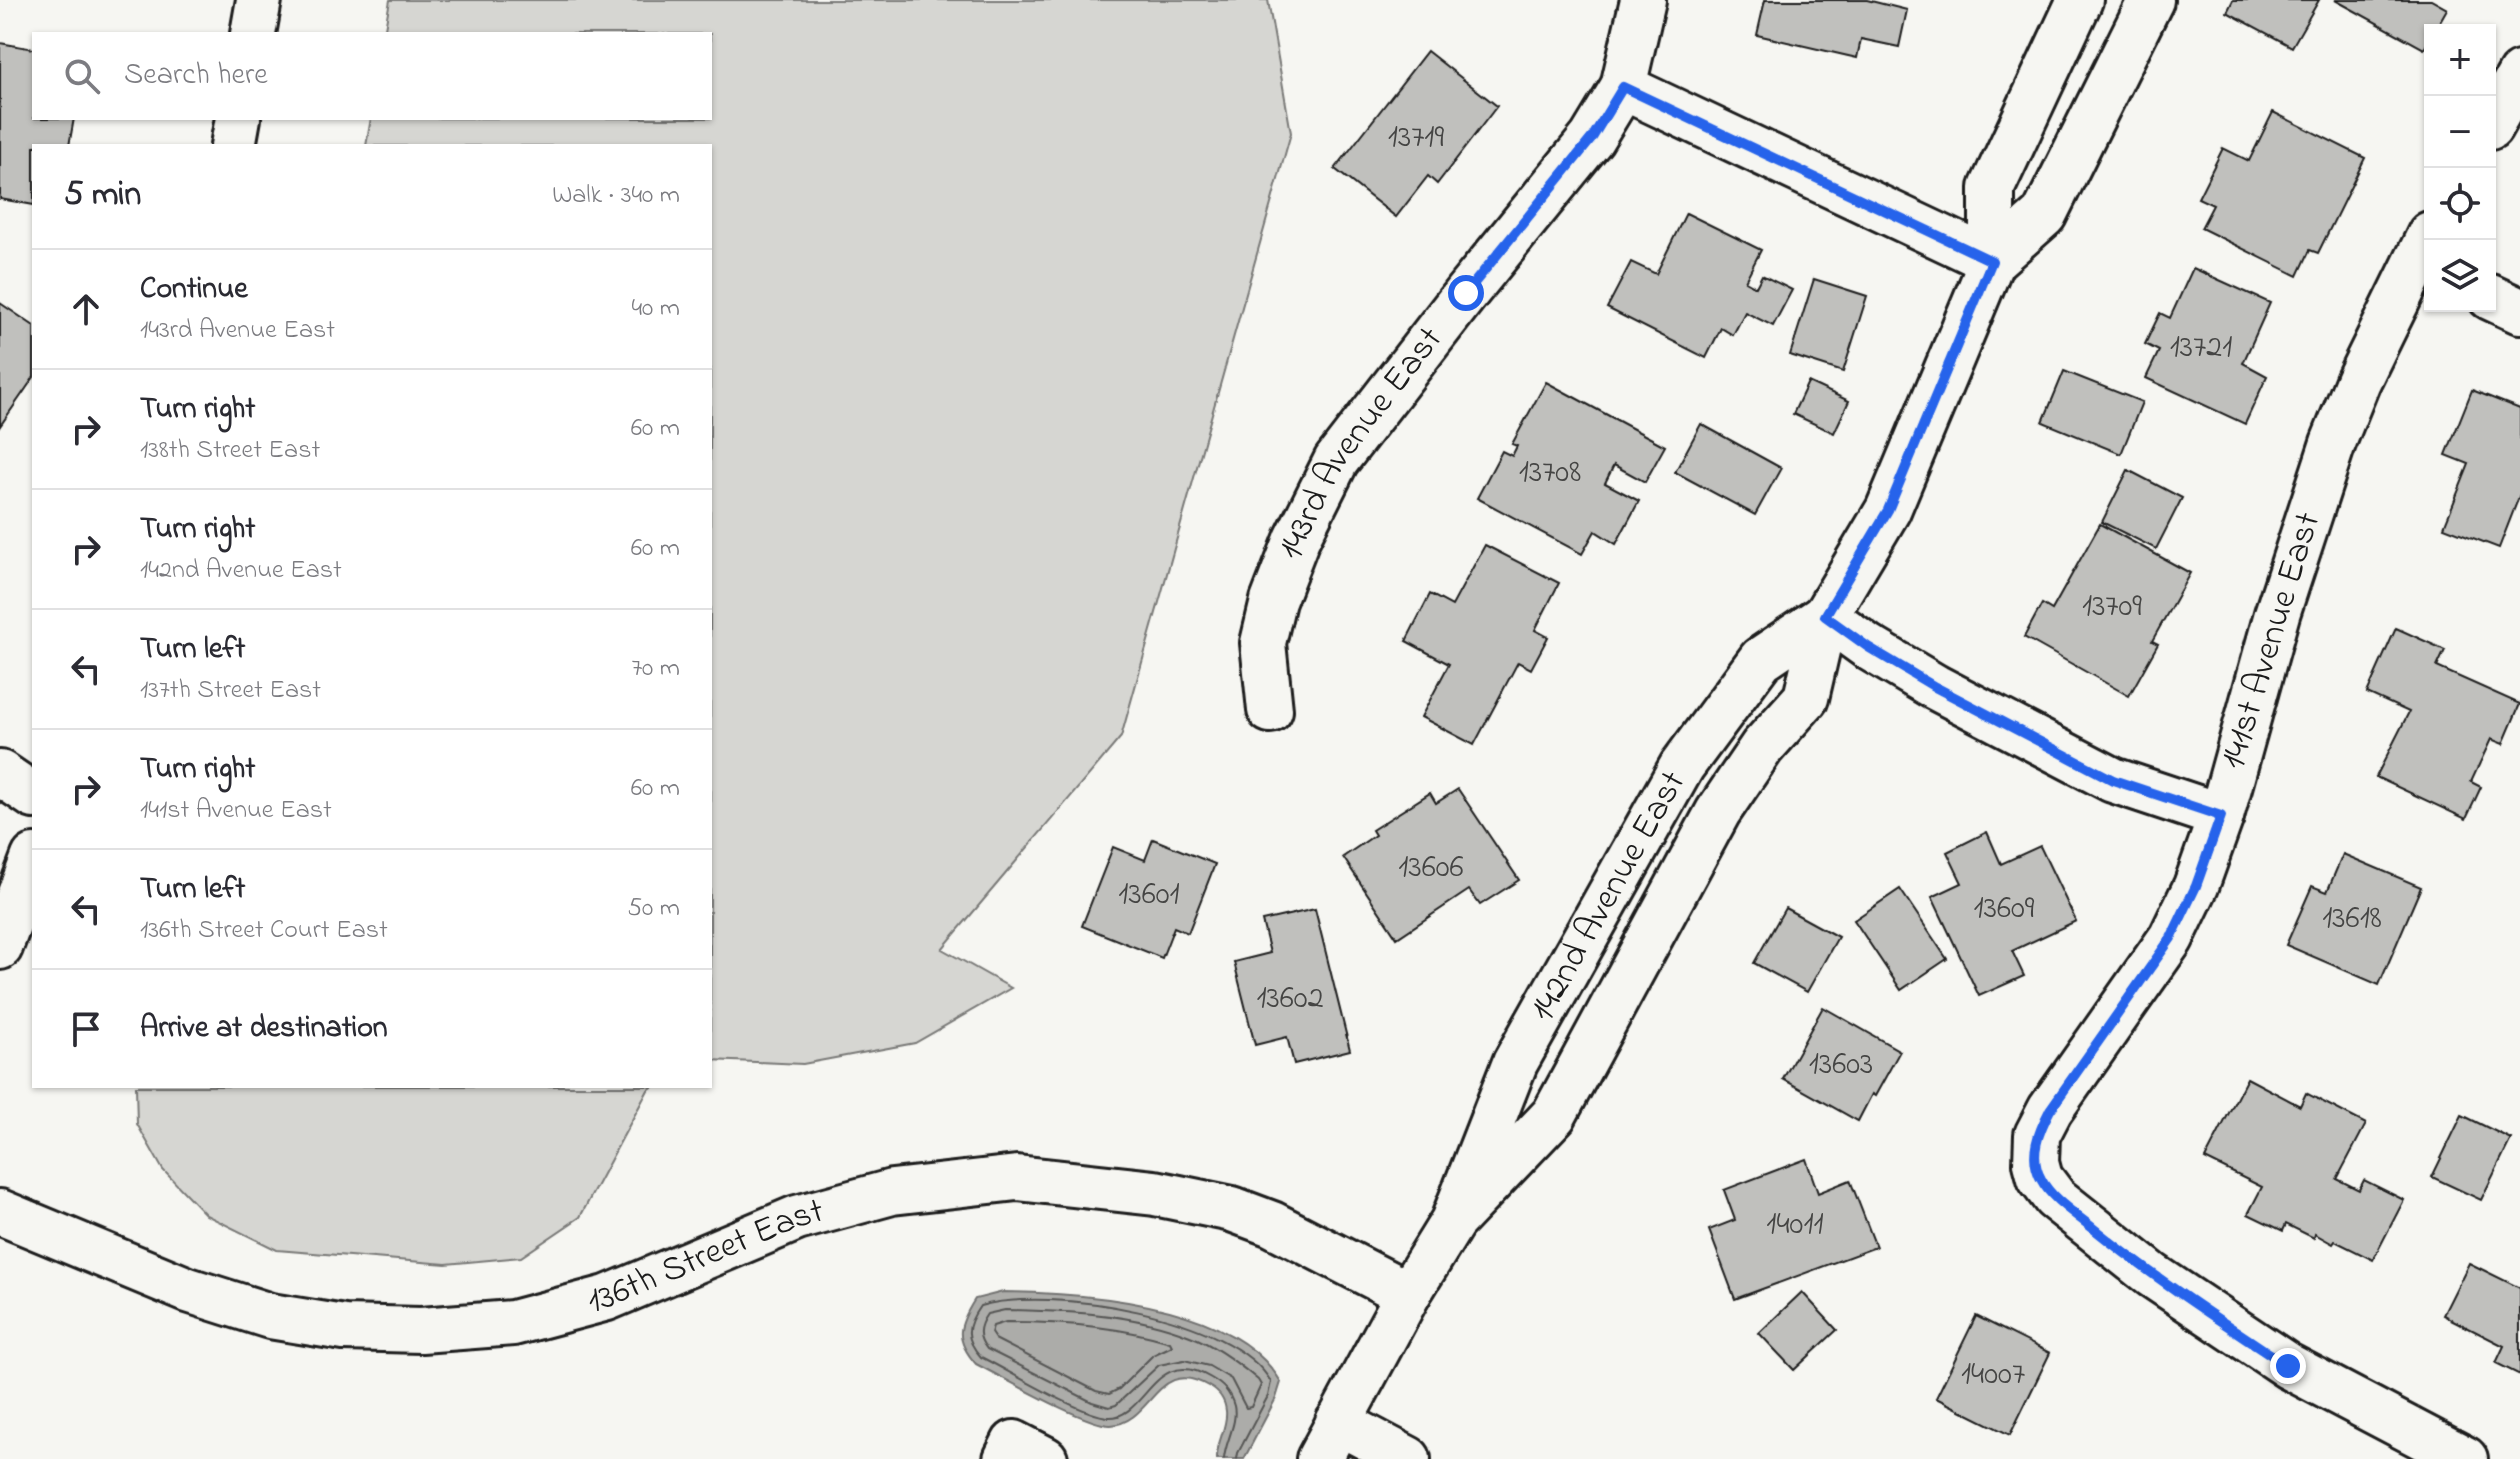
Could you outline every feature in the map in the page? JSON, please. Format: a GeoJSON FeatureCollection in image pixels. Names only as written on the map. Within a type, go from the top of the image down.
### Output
{"type":"FeatureCollection","features":[{"type":"Feature","properties":{"kind":"street"},"geometry":{"type":"LineString","coordinates":[[253,32],[259,0]]}},
{"type":"Feature","properties":{"kind":"street","name":"143rd Avenue East"},"geometry":{"type":"LineString","coordinates":[[1270,710],[1263,643],[1273,601],[1297,539],[1336,461],[1466,293],[1592,138],[1623,87],[1643,0]]}},
{"type":"Feature","properties":{"kind":"street","name":"142nd Avenue East"},"geometry":{"type":"LineString","coordinates":[[1453,1221],[1554,1115],[1718,812],[1762,747],[1806,698],[1825,616],[1888,510],[1992,261],[1992,188],[2080,0]]}},
{"type":"Feature","properties":{"kind":"street","name":"142nd Avenue East"},"geometry":{"type":"LineString","coordinates":[[1992,261],[2044,215],[2151,0]]}},
{"type":"Feature","properties":{"kind":"street"},"geometry":{"type":"LineString","coordinates":[[2496,116],[2520,74]]}},
{"type":"Feature","properties":{"kind":"street"},"geometry":{"type":"LineString","coordinates":[[1623,87],[1992,261]]}},
{"type":"Feature","properties":{"kind":"street"},"geometry":{"type":"LineString","coordinates":[[233,144],[238,120]]}},
{"type":"Feature","properties":{"kind":"street","name":"141st Avenue East"},"geometry":{"type":"LineString","coordinates":[[2424,257],[2358,381],[2333,443],[2277,614],[2221,816],[2196,886],[2171,938],[2050,1110],[2037,1135],[2036,1163],[2040,1178],[2055,1198],[2152,1275],[2288,1366],[2465,1459]]}},
{"type":"Feature","properties":{"kind":"street"},"geometry":{"type":"LineString","coordinates":[[2496,300],[2520,311]]}},
{"type":"Feature","properties":{"kind":"street"},"geometry":{"type":"LineString","coordinates":[[1825,616],[1868,647],[1935,687],[2113,780],[2221,816]]}},
{"type":"Feature","properties":{"kind":"street","name":"142nd Avenue East"},"geometry":{"type":"LineString","coordinates":[[1329,1441],[1408,1294],[1453,1221],[1515,1063],[1682,766],[1761,659],[1825,616]]}},
{"type":"Feature","properties":{"kind":"street"},"geometry":{"type":"LineString","coordinates":[[0,773],[32,795]]}},
{"type":"Feature","properties":{"kind":"street"},"geometry":{"type":"LineString","coordinates":[[0,947],[32,862]]}},
{"type":"Feature","properties":{"kind":"street","name":"136th Street East"},"geometry":{"type":"LineString","coordinates":[[0,1212],[188,1290],[270,1316],[344,1328],[421,1330],[513,1323],[607,1298],[797,1218],[892,1192],[1017,1178],[1155,1193],[1232,1209],[1272,1224],[1408,1294]]}},
{"type":"Feature","properties":{"kind":"street"},"geometry":{"type":"LineString","coordinates":[[1329,1441],[1408,1459]]}},
{"type":"Feature","properties":{"kind":"street"},"geometry":{"type":"LineString","coordinates":[[1006,1459],[1014,1443],[1045,1459]]}},
{"type":"Feature","properties":{"kind":"shaded area"},"geometry":{"type":"Polygon","coordinates":[[[390,0],[1268,0],[1291,133],[1121,737],[942,949],[1011,988],[915,1043],[803,1064],[712,1060],[712,144],[366,144],[371,120],[712,120],[712,32],[384,32],[390,0]]]}},
{"type":"Feature","properties":{"kind":"shaded area"},"geometry":{"type":"Polygon","coordinates":[[[136,1088],[651,1088],[580,1217],[521,1257],[446,1264],[277,1250],[206,1215],[163,1170],[137,1124],[136,1088]]]}},
{"type":"Feature","properties":{"kind":"water"},"geometry":{"type":"Polygon","coordinates":[[[1003,1292],[1074,1295],[1155,1307],[1229,1334],[1259,1355],[1281,1382],[1276,1398],[1244,1459],[1217,1459],[1226,1417],[1224,1403],[1213,1389],[1192,1379],[1178,1379],[1166,1384],[1137,1414],[1111,1425],[1065,1410],[976,1364],[962,1340],[965,1317],[975,1299],[1003,1292]]]}},
{"type":"Feature","properties":{"kind":"building"},"geometry":{"type":"Polygon","coordinates":[[[1765,0],[1867,0],[1907,10],[1899,47],[1861,39],[1857,58],[1757,35],[1765,0]]]}},
{"type":"Feature","properties":{"kind":"building"},"geometry":{"type":"Polygon","coordinates":[[[2233,0],[2319,0],[2292,47],[2227,12],[2233,0]]]}},
{"type":"Feature","properties":{"kind":"building"},"geometry":{"type":"Polygon","coordinates":[[[2335,0],[2431,0],[2447,9],[2438,24],[2424,24],[2424,49],[2335,0]]]}},
{"type":"Feature","properties":{"kind":"building"},"geometry":{"type":"Polygon","coordinates":[[[0,43],[32,49],[32,120],[74,120],[69,144],[32,144],[32,205],[0,199],[0,43]]]}},
{"type":"Feature","properties":{"kind":"building"},"geometry":{"type":"Polygon","coordinates":[[[1427,51],[1497,106],[1437,184],[1428,176],[1396,217],[1335,169],[1427,51]]]}},
{"type":"Feature","properties":{"kind":"building"},"geometry":{"type":"Polygon","coordinates":[[[2273,112],[2365,158],[2318,253],[2310,250],[2298,276],[2201,228],[2213,205],[2198,198],[2223,148],[2249,161],[2273,112]]]}},
{"type":"Feature","properties":{"kind":"building"},"geometry":{"type":"Polygon","coordinates":[[[1686,213],[1761,250],[1745,281],[1756,287],[1762,275],[1792,290],[1773,326],[1745,312],[1733,335],[1721,328],[1706,358],[1607,308],[1631,262],[1656,274],[1686,213]]]}},
{"type":"Feature","properties":{"kind":"building"},"geometry":{"type":"Polygon","coordinates":[[[2193,268],[2270,303],[2243,363],[2267,376],[2245,424],[2146,378],[2159,351],[2145,344],[2160,313],[2170,318],[2193,268]]]}},
{"type":"Feature","properties":{"kind":"building"},"geometry":{"type":"Polygon","coordinates":[[[1814,279],[1867,296],[1843,372],[1790,355],[1814,279]]]}},
{"type":"Feature","properties":{"kind":"building"},"geometry":{"type":"Polygon","coordinates":[[[0,303],[32,325],[32,380],[0,426],[0,303]]]}},
{"type":"Feature","properties":{"kind":"building"},"geometry":{"type":"Polygon","coordinates":[[[2064,371],[2142,402],[2121,454],[2043,422],[2064,371]]]}},
{"type":"Feature","properties":{"kind":"building"},"geometry":{"type":"Polygon","coordinates":[[[1546,382],[1665,446],[1645,482],[1614,465],[1605,483],[1639,501],[1616,544],[1595,531],[1582,554],[1477,498],[1502,451],[1512,456],[1517,446],[1512,444],[1546,382]]]}},
{"type":"Feature","properties":{"kind":"building"},"geometry":{"type":"Polygon","coordinates":[[[1808,382],[1849,401],[1834,433],[1793,414],[1808,382]]]}},
{"type":"Feature","properties":{"kind":"building"},"geometry":{"type":"Polygon","coordinates":[[[2472,390],[2520,409],[2520,494],[2499,548],[2444,527],[2469,464],[2446,455],[2472,390]]]}},
{"type":"Feature","properties":{"kind":"building"},"geometry":{"type":"Polygon","coordinates":[[[1701,424],[1781,468],[1755,515],[1675,472],[1701,424]]]}},
{"type":"Feature","properties":{"kind":"building"},"geometry":{"type":"Polygon","coordinates":[[[2128,470],[2182,498],[2156,549],[2102,522],[2128,470]]]}},
{"type":"Feature","properties":{"kind":"building"},"geometry":{"type":"Polygon","coordinates":[[[2100,524],[2190,573],[2152,641],[2158,644],[2129,696],[2024,637],[2042,604],[2052,610],[2100,524]]]}},
{"type":"Feature","properties":{"kind":"building"},"geometry":{"type":"Polygon","coordinates":[[[1485,545],[1559,583],[1535,630],[1548,637],[1531,669],[1518,662],[1474,745],[1421,717],[1449,664],[1406,641],[1430,594],[1452,606],[1485,545]]]}},
{"type":"Feature","properties":{"kind":"building"},"geometry":{"type":"Polygon","coordinates":[[[2396,628],[2445,650],[2437,667],[2520,704],[2503,744],[2491,739],[2471,782],[2481,787],[2466,819],[2376,777],[2409,712],[2367,693],[2396,628]]]}},
{"type":"Feature","properties":{"kind":"building"},"geometry":{"type":"Polygon","coordinates":[[[1458,789],[1519,880],[1480,905],[1469,890],[1397,938],[1343,857],[1375,835],[1372,830],[1430,793],[1436,803],[1458,789]]]}},
{"type":"Feature","properties":{"kind":"building"},"geometry":{"type":"Polygon","coordinates":[[[1987,832],[2001,864],[2040,846],[2076,921],[2012,951],[2024,976],[1979,996],[1932,897],[1962,883],[1947,852],[1987,832]]]}},
{"type":"Feature","properties":{"kind":"building"},"geometry":{"type":"Polygon","coordinates":[[[1153,839],[1215,864],[1188,933],[1174,927],[1162,958],[1082,926],[1113,847],[1145,860],[1153,839]]]}},
{"type":"Feature","properties":{"kind":"building"},"geometry":{"type":"Polygon","coordinates":[[[2343,854],[2421,887],[2379,985],[2286,945],[2312,886],[2327,892],[2343,854]]]}},
{"type":"Feature","properties":{"kind":"building"},"geometry":{"type":"Polygon","coordinates":[[[1900,889],[1947,959],[1901,990],[1854,920],[1900,889]]]}},
{"type":"Feature","properties":{"kind":"building"},"geometry":{"type":"Polygon","coordinates":[[[1785,908],[1838,937],[1807,992],[1754,963],[1785,908]]]}},
{"type":"Feature","properties":{"kind":"building"},"geometry":{"type":"Polygon","coordinates":[[[1315,909],[1350,1050],[1294,1064],[1287,1037],[1255,1045],[1234,962],[1270,953],[1262,921],[1315,909]]]}},
{"type":"Feature","properties":{"kind":"building"},"geometry":{"type":"Polygon","coordinates":[[[1823,1007],[1900,1051],[1858,1121],[1783,1079],[1823,1007]]]}},
{"type":"Feature","properties":{"kind":"building"},"geometry":{"type":"Polygon","coordinates":[[[2247,1078],[2300,1106],[2306,1093],[2366,1124],[2337,1179],[2359,1190],[2364,1180],[2404,1200],[2373,1260],[2335,1241],[2333,1244],[2315,1234],[2314,1238],[2286,1224],[2283,1231],[2248,1214],[2262,1187],[2205,1159],[2247,1078]]]}},
{"type":"Feature","properties":{"kind":"building"},"geometry":{"type":"Polygon","coordinates":[[[2462,1115],[2511,1139],[2481,1200],[2432,1177],[2462,1115]]]}},
{"type":"Feature","properties":{"kind":"building"},"geometry":{"type":"Polygon","coordinates":[[[1806,1159],[1818,1193],[1850,1180],[1876,1247],[1735,1299],[1709,1230],[1735,1220],[1724,1190],[1806,1159]]]}},
{"type":"Feature","properties":{"kind":"building"},"geometry":{"type":"Polygon","coordinates":[[[2469,1263],[2520,1288],[2520,1375],[2496,1363],[2504,1346],[2443,1315],[2469,1263]]]}},
{"type":"Feature","properties":{"kind":"building"},"geometry":{"type":"Polygon","coordinates":[[[1802,1292],[1837,1330],[1794,1370],[1759,1333],[1802,1292]]]}},
{"type":"Feature","properties":{"kind":"building"},"geometry":{"type":"Polygon","coordinates":[[[1976,1316],[2050,1353],[2010,1435],[1936,1398],[1976,1316]]]}},
{"type":"Feature","properties":{"kind":"route"},"geometry":{"type":"LineString","coordinates":[[1466,293],[1592,138],[1623,87],[1992,261],[1888,510],[1825,616],[1868,647],[1935,687],[2113,780],[2221,816],[2196,886],[2171,938],[2050,1110],[2037,1135],[2036,1163],[2040,1178],[2055,1198],[2152,1275],[2288,1366]]}}]}
